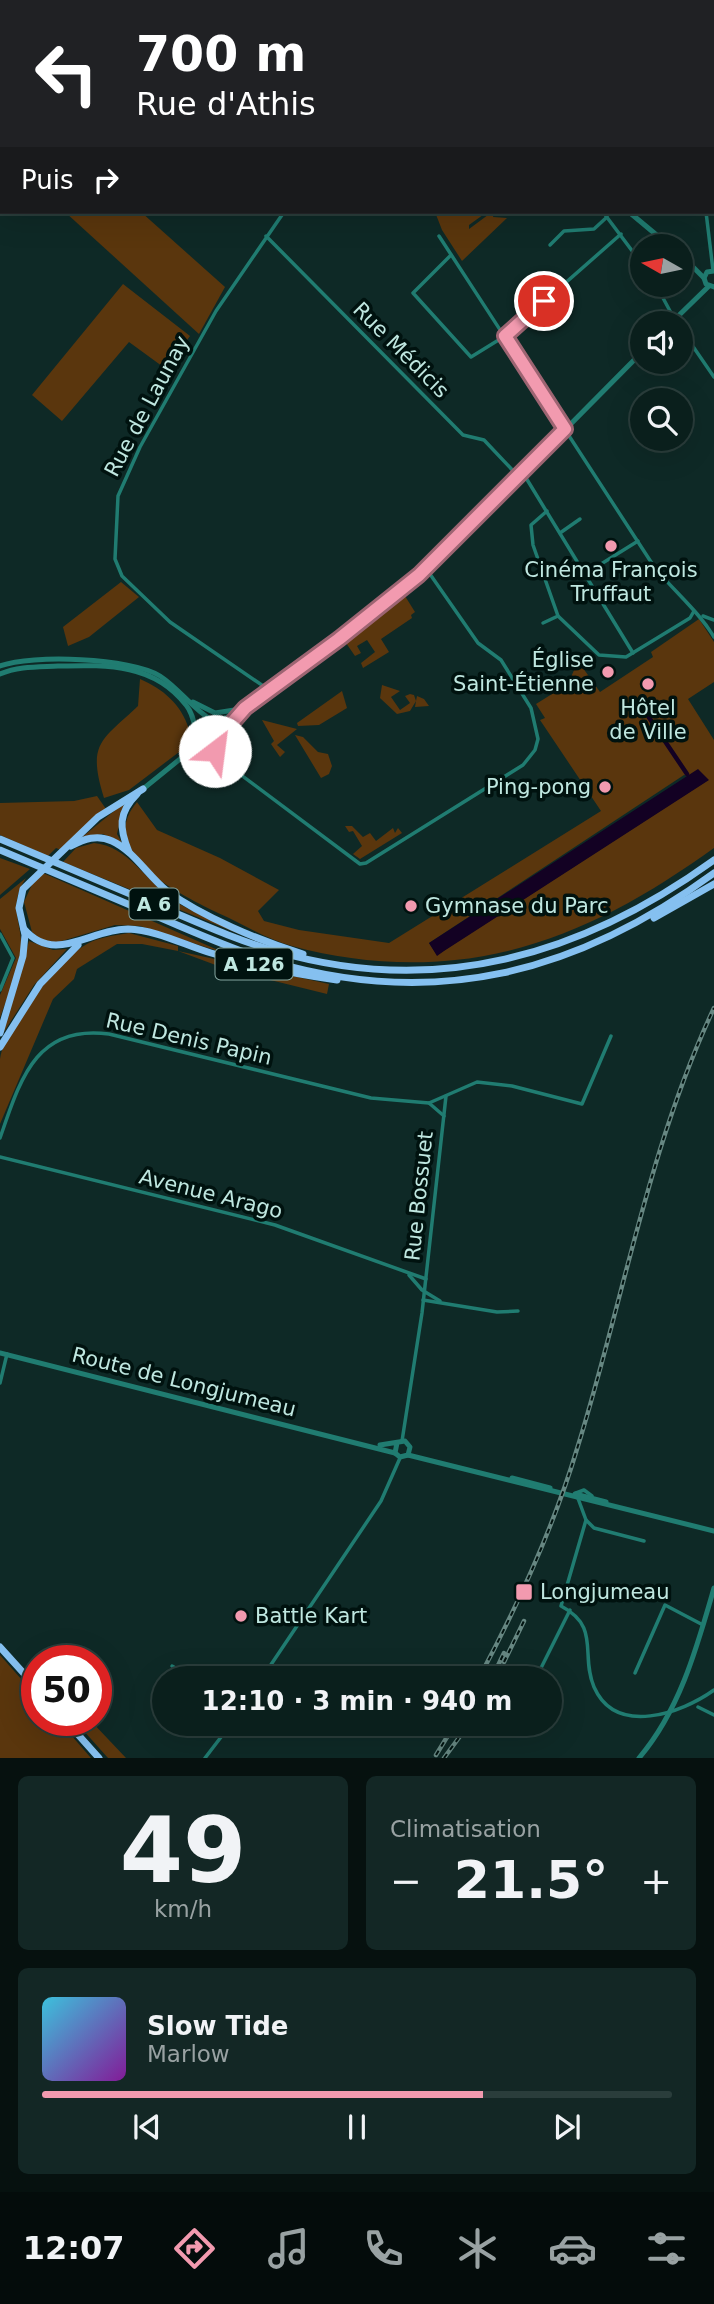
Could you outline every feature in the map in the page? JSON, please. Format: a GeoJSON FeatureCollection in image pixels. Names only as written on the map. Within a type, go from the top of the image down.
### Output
{"type":"FeatureCollection","features":[{"type":"Feature","properties":{"kind":"highway"},"geometry":{"type":"LineString","coordinates":[[66,850],[98,817],[143,789]]}},
{"type":"Feature","properties":{"kind":"highway"},"geometry":{"type":"LineString","coordinates":[[129,853],[121,832],[122,816],[128,803],[143,789]]}},
{"type":"Feature","properties":{"kind":"highway","name":"A 126"},"geometry":{"type":"LineString","coordinates":[[0,1033],[23,956],[24,929],[19,900],[32,877],[66,850],[86,839],[101,838],[114,842],[129,853],[156,882],[182,900],[275,945],[310,956],[312,960]]}},
{"type":"Feature","properties":{"kind":"highway","name":"A 6"},"geometry":{"type":"LineString","coordinates":[[0,839],[242,940],[312,960],[356,967],[417,970],[470,966],[558,946],[647,905],[714,860]]}},
{"type":"Feature","properties":{"kind":"highway","name":"A 6"},"geometry":{"type":"LineString","coordinates":[[0,850],[239,950],[294,967],[355,979],[428,982],[513,971],[586,949],[649,918],[714,873]]}},
{"type":"Feature","properties":{"kind":"highway"},"geometry":{"type":"LineString","coordinates":[[705,867],[714,855]]}},
{"type":"Feature","properties":{"kind":"highway"},"geometry":{"type":"LineString","coordinates":[[649,918],[657,918],[714,884]]}},
{"type":"Feature","properties":{"kind":"highway"},"geometry":{"type":"LineString","coordinates":[[24,929],[34,939],[49,946],[67,946],[90,937]]}},
{"type":"Feature","properties":{"kind":"highway","name":"A 126"},"geometry":{"type":"LineString","coordinates":[[0,1046],[40,984],[68,953],[90,937],[111,930],[133,929],[215,954],[287,971],[348,982],[355,979]]}},
{"type":"Feature","properties":{"kind":"highway"},"geometry":{"type":"LineString","coordinates":[[0,1647],[21,1670]]}},
{"type":"Feature","properties":{"kind":"highway"},"geometry":{"type":"LineString","coordinates":[[79,1736],[99,1758]]}},
{"type":"Feature","properties":{"kind":"street","name":"Rue de Launay"},"geometry":{"type":"LineString","coordinates":[[269,690],[170,622],[122,576],[115,559],[118,496],[140,447],[216,311],[282,214]]}},
{"type":"Feature","properties":{"kind":"street"},"geometry":{"type":"LineString","coordinates":[[605,214],[630,247]]}},
{"type":"Feature","properties":{"kind":"street"},"geometry":{"type":"LineString","coordinates":[[631,214],[655,234]]}},
{"type":"Feature","properties":{"kind":"street"},"geometry":{"type":"LineString","coordinates":[[706,214],[712,271]]}},
{"type":"Feature","properties":{"kind":"street"},"geometry":{"type":"LineString","coordinates":[[550,245],[564,232],[594,229],[607,217]]}},
{"type":"Feature","properties":{"kind":"street"},"geometry":{"type":"LineString","coordinates":[[450,255],[413,293],[471,358],[505,336],[621,234]]}},
{"type":"Feature","properties":{"kind":"street","name":"Rue Médicis"},"geometry":{"type":"LineString","coordinates":[[266,236],[463,435],[484,440],[520,474],[547,510],[633,653]]}},
{"type":"Feature","properties":{"kind":"street"},"geometry":{"type":"LineString","coordinates":[[439,236],[663,579],[694,611],[714,620]]}},
{"type":"Feature","properties":{"kind":"street"},"geometry":{"type":"LineString","coordinates":[[693,263],[712,271]]}},
{"type":"Feature","properties":{"kind":"street"},"geometry":{"type":"LineString","coordinates":[[686,311],[711,287],[693,266]]}},
{"type":"Feature","properties":{"kind":"street"},"geometry":{"type":"LineString","coordinates":[[704,278],[712,271]]}},
{"type":"Feature","properties":{"kind":"street"},"geometry":{"type":"LineString","coordinates":[[693,346],[714,377]]}},
{"type":"Feature","properties":{"kind":"street"},"geometry":{"type":"LineString","coordinates":[[143,789],[185,755],[202,725],[243,708],[269,690],[412,573],[425,567],[630,364]]}},
{"type":"Feature","properties":{"kind":"street"},"geometry":{"type":"LineString","coordinates":[[547,510],[531,525],[533,545],[558,616],[599,655],[620,658],[633,653],[690,618],[694,611]]}},
{"type":"Feature","properties":{"kind":"street"},"geometry":{"type":"LineString","coordinates":[[560,533],[580,519]]}},
{"type":"Feature","properties":{"kind":"street"},"geometry":{"type":"LineString","coordinates":[[585,574],[638,541]]}},
{"type":"Feature","properties":{"kind":"street"},"geometry":{"type":"LineString","coordinates":[[0,674],[21,668],[129,667],[167,685],[187,705],[206,750],[233,767],[354,861],[366,863],[520,768],[537,744],[537,723],[522,690],[496,655],[478,643],[425,567]]}},
{"type":"Feature","properties":{"kind":"street"},"geometry":{"type":"LineString","coordinates":[[543,623],[558,616]]}},
{"type":"Feature","properties":{"kind":"street"},"geometry":{"type":"LineString","coordinates":[[701,616],[714,637]]}},
{"type":"Feature","properties":{"kind":"street"},"geometry":{"type":"LineString","coordinates":[[0,666],[37,661],[127,662],[158,675],[227,732]]}},
{"type":"Feature","properties":{"kind":"street"},"geometry":{"type":"LineString","coordinates":[[184,696],[209,712],[226,713],[243,708]]}},
{"type":"Feature","properties":{"kind":"street"},"geometry":{"type":"LineString","coordinates":[[233,767],[226,742],[227,732],[243,708]]}},
{"type":"Feature","properties":{"kind":"street"},"geometry":{"type":"LineString","coordinates":[[185,755],[221,749],[226,742]]}},
{"type":"Feature","properties":{"kind":"street"},"geometry":{"type":"LineString","coordinates":[[0,934],[13,957],[0,990]]}},
{"type":"Feature","properties":{"kind":"street","name":"Rue Denis Papin"},"geometry":{"type":"LineString","coordinates":[[0,1138],[24,1076],[39,1054],[55,1041],[86,1032],[109,1034],[348,1093],[429,1103],[477,1082],[512,1086],[582,1104],[611,1036]]}},
{"type":"Feature","properties":{"kind":"street","name":"Rue Bossuet"},"geometry":{"type":"LineString","coordinates":[[400,1442],[426,1279],[446,1096]]}},
{"type":"Feature","properties":{"kind":"street"},"geometry":{"type":"LineString","coordinates":[[429,1103],[444,1116]]}},
{"type":"Feature","properties":{"kind":"street","name":"Avenue Arago"},"geometry":{"type":"LineString","coordinates":[[0,1157],[275,1225],[426,1279]]}},
{"type":"Feature","properties":{"kind":"street","name":"Avenue Arago"},"geometry":{"type":"LineString","coordinates":[[409,1275],[424,1292],[442,1302]]}},
{"type":"Feature","properties":{"kind":"street"},"geometry":{"type":"LineString","coordinates":[[423,1300],[497,1312],[518,1311]]}},
{"type":"Feature","properties":{"kind":"street"},"geometry":{"type":"LineString","coordinates":[[0,1382],[4,1353]]}},
{"type":"Feature","properties":{"kind":"street","name":"Route de Longjumeau"},"geometry":{"type":"LineString","coordinates":[[4,1353],[360,1442],[385,1446],[400,1442]]}},
{"type":"Feature","properties":{"kind":"street","name":"Route de Longjumeau"},"geometry":{"type":"LineString","coordinates":[[360,1442],[397,1455]]}},
{"type":"Feature","properties":{"kind":"street"},"geometry":{"type":"LineString","coordinates":[[270,1666],[381,1501],[400,1442],[426,1458]]}},
{"type":"Feature","properties":{"kind":"street"},"geometry":{"type":"LineString","coordinates":[[408,1455],[410,1447]]}},
{"type":"Feature","properties":{"kind":"street"},"geometry":{"type":"LineString","coordinates":[[397,1455],[426,1458],[714,1531]]}},
{"type":"Feature","properties":{"kind":"street"},"geometry":{"type":"LineString","coordinates":[[572,1495],[586,1520],[594,1528],[644,1541]]}},
{"type":"Feature","properties":{"kind":"street"},"geometry":{"type":"LineString","coordinates":[[586,1520],[561,1605],[572,1611],[585,1626],[592,1681],[602,1698],[630,1716],[654,1717],[668,1714],[714,1690]]}},
{"type":"Feature","properties":{"kind":"street"},"geometry":{"type":"LineString","coordinates":[[639,1758],[668,1714],[690,1671],[714,1588]]}},
{"type":"Feature","properties":{"kind":"street"},"geometry":{"type":"LineString","coordinates":[[635,1673],[666,1605],[703,1625]]}},
{"type":"Feature","properties":{"kind":"street"},"geometry":{"type":"LineString","coordinates":[[542,1666],[572,1611]]}},
{"type":"Feature","properties":{"kind":"street"},"geometry":{"type":"LineString","coordinates":[[698,1707],[714,1715]]}},
{"type":"Feature","properties":{"kind":"street"},"geometry":{"type":"LineString","coordinates":[[205,1758],[222,1736]]}},
{"type":"Feature","properties":{"kind":"shaded area"},"geometry":{"type":"Polygon","coordinates":[[[67,214],[143,214],[225,287],[199,334],[67,214]]]}},
{"type":"Feature","properties":{"kind":"shaded area"},"geometry":{"type":"Polygon","coordinates":[[[436,214],[484,214],[469,225],[469,229],[489,214],[494,214],[493,217],[507,218],[462,261],[442,230],[436,214]]]}},
{"type":"Feature","properties":{"kind":"shaded area"},"geometry":{"type":"Polygon","coordinates":[[[123,284],[190,336],[166,369],[129,342],[62,421],[32,395],[123,284]]]}},
{"type":"Feature","properties":{"kind":"shaded area"},"geometry":{"type":"Polygon","coordinates":[[[121,582],[139,597],[89,637],[68,646],[63,627],[121,582]]]}},
{"type":"Feature","properties":{"kind":"shaded area"},"geometry":{"type":"Polygon","coordinates":[[[407,589],[405,596],[415,612],[411,615],[412,618],[381,639],[389,652],[363,668],[361,663],[375,652],[367,640],[357,646],[361,653],[355,656],[346,643],[346,638],[407,589]]]}},
{"type":"Feature","properties":{"kind":"shaded area"},"geometry":{"type":"Polygon","coordinates":[[[699,619],[714,642],[714,682],[688,699],[714,740],[714,848],[624,905],[559,935],[491,955],[435,962],[373,960],[311,951],[268,937],[171,888],[136,858],[127,840],[126,822],[137,802],[157,830],[220,858],[279,890],[258,911],[264,921],[299,930],[389,943],[601,811],[540,720],[545,718],[536,704],[568,684],[578,661],[600,692],[653,657],[651,652],[699,619]],[[684,775],[429,943],[437,955],[708,780],[684,775]]]}},
{"type":"Feature","properties":{"kind":"shaded area"},"geometry":{"type":"Polygon","coordinates":[[[140,679],[164,693],[176,705],[186,720],[189,729],[185,734],[189,740],[187,746],[129,790],[104,798],[97,765],[101,744],[138,706],[140,679]]]}},
{"type":"Feature","properties":{"kind":"shaded area"},"geometry":{"type":"Polygon","coordinates":[[[382,685],[400,691],[391,697],[400,710],[410,703],[405,696],[414,695],[416,701],[410,711],[397,714],[380,698],[382,685]]]}},
{"type":"Feature","properties":{"kind":"shaded area"},"geometry":{"type":"Polygon","coordinates":[[[342,691],[347,708],[319,725],[298,726],[297,723],[342,691]]]}},
{"type":"Feature","properties":{"kind":"shaded area"},"geometry":{"type":"Polygon","coordinates":[[[417,696],[424,699],[429,706],[415,707],[417,696]]]}},
{"type":"Feature","properties":{"kind":"shaded area"},"geometry":{"type":"Polygon","coordinates":[[[262,720],[297,729],[277,745],[285,752],[280,757],[271,744],[274,741],[262,720]]]}},
{"type":"Feature","properties":{"kind":"shaded area"},"geometry":{"type":"Polygon","coordinates":[[[295,735],[303,737],[318,752],[328,754],[332,766],[329,774],[321,778],[295,735]]]}},
{"type":"Feature","properties":{"kind":"shaded area"},"geometry":{"type":"Polygon","coordinates":[[[698,769],[709,780],[437,956],[429,943],[698,769]]]}},
{"type":"Feature","properties":{"kind":"shaded area"},"geometry":{"type":"Polygon","coordinates":[[[97,796],[106,809],[61,850],[56,848],[48,856],[0,835],[0,803],[74,801],[97,796]]]}},
{"type":"Feature","properties":{"kind":"shaded area"},"geometry":{"type":"Polygon","coordinates":[[[124,803],[117,834],[122,843],[103,834],[81,838],[124,803]]]}},
{"type":"Feature","properties":{"kind":"shaded area"},"geometry":{"type":"Polygon","coordinates":[[[345,826],[352,826],[363,837],[370,833],[376,841],[393,828],[395,833],[398,828],[402,833],[360,859],[353,854],[362,846],[353,831],[349,832],[345,826]]]}},
{"type":"Feature","properties":{"kind":"shaded area"},"geometry":{"type":"Polygon","coordinates":[[[94,843],[127,857],[163,892],[181,905],[243,933],[239,934],[63,862],[76,848],[94,843]]]}},
{"type":"Feature","properties":{"kind":"shaded area"},"geometry":{"type":"Polygon","coordinates":[[[0,858],[30,869],[0,895],[0,858]]]}},
{"type":"Feature","properties":{"kind":"shaded area"},"geometry":{"type":"Polygon","coordinates":[[[43,873],[227,954],[140,926],[115,925],[55,943],[40,939],[32,932],[24,902],[34,880],[43,873]]]}},
{"type":"Feature","properties":{"kind":"shaded area"},"geometry":{"type":"Polygon","coordinates":[[[26,878],[16,907],[21,943],[20,962],[0,1018],[0,995],[16,958],[0,929],[0,899],[26,878]]]}},
{"type":"Feature","properties":{"kind":"shaded area"},"geometry":{"type":"Polygon","coordinates":[[[129,933],[178,946],[178,951],[142,944],[117,944],[77,969],[74,979],[53,999],[0,1124],[0,1059],[21,1014],[71,955],[99,939],[129,933]]]}},
{"type":"Feature","properties":{"kind":"shaded area"},"geometry":{"type":"Polygon","coordinates":[[[29,941],[53,950],[67,949],[34,985],[2,1035],[29,941]]]}},
{"type":"Feature","properties":{"kind":"shaded area"},"geometry":{"type":"Polygon","coordinates":[[[178,951],[329,984],[327,994],[229,970],[178,951]]]}},
{"type":"Feature","properties":{"kind":"shaded area"},"geometry":{"type":"Polygon","coordinates":[[[0,1655],[21,1679],[21,1736],[72,1736],[91,1758],[0,1758],[0,1655]]]}},
{"type":"Feature","properties":{"kind":"shaded area"},"geometry":{"type":"Polygon","coordinates":[[[88,1736],[105,1736],[126,1758],[108,1758],[88,1736]]]}},
{"type":"Feature","properties":{"kind":"waterway"},"geometry":{"type":"LineString","coordinates":[[648,716],[687,774]]}},
{"type":"Feature","properties":{"kind":"railway"},"geometry":{"type":"LineString","coordinates":[[485,1666],[534,1566],[557,1508],[593,1394],[671,1115],[714,1008]]}},
{"type":"Feature","properties":{"kind":"railway"},"geometry":{"type":"LineString","coordinates":[[504,1662],[524,1621]]}},
{"type":"Feature","properties":{"kind":"railway"},"geometry":{"type":"LineString","coordinates":[[498,1666],[504,1653]]}},
{"type":"Feature","properties":{"kind":"railway"},"geometry":{"type":"LineString","coordinates":[[436,1755],[448,1736]]}},
{"type":"Feature","properties":{"kind":"railway"},"geometry":{"type":"LineString","coordinates":[[444,1758],[460,1736]]}},
{"type":"Feature","properties":{"kind":"place","name":"Cinéma François Truffaut"},"geometry":{"type":"Point","coordinates":[611,546]}},
{"type":"Feature","properties":{"kind":"place","name":"Église Saint-Étienne"},"geometry":{"type":"Point","coordinates":[608,672]}},
{"type":"Feature","properties":{"kind":"place","name":"Hôtel de Ville"},"geometry":{"type":"Point","coordinates":[648,684]}},
{"type":"Feature","properties":{"kind":"place","name":"Ping-pong"},"geometry":{"type":"Point","coordinates":[605,787]}},
{"type":"Feature","properties":{"kind":"place","name":"Gymnase du Parc"},"geometry":{"type":"Point","coordinates":[411,906]}},
{"type":"Feature","properties":{"kind":"place","name":"Longjumeau"},"geometry":{"type":"Point","coordinates":[524,1592]}},
{"type":"Feature","properties":{"kind":"place","name":"Battle Kart"},"geometry":{"type":"Point","coordinates":[241,1616]}},
{"type":"Feature","properties":{"kind":"route"},"geometry":{"type":"LineString","coordinates":[[215,751],[224,746],[233,720],[245,708],[323,648],[339,639],[419,575],[565,429],[505,336],[544,301]]}}]}
